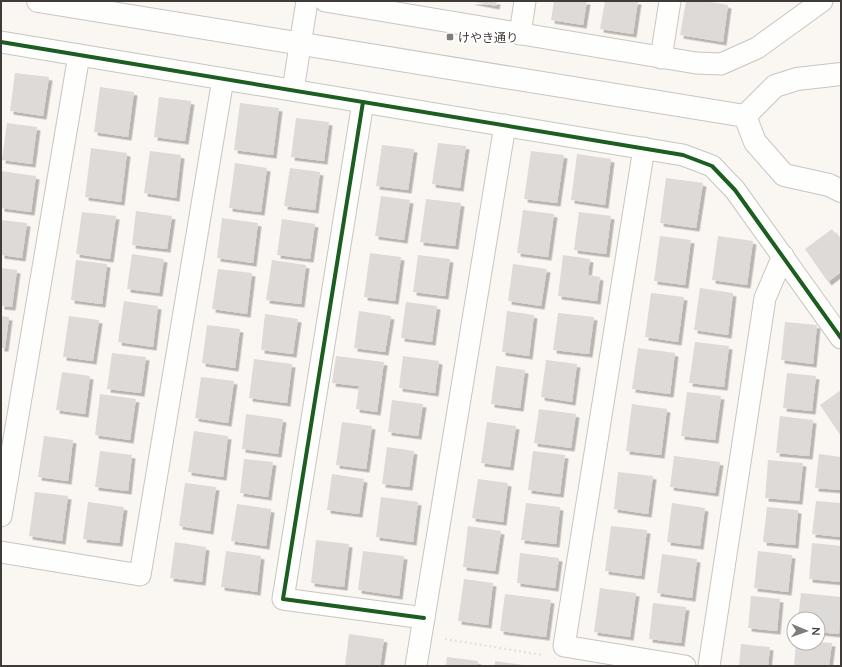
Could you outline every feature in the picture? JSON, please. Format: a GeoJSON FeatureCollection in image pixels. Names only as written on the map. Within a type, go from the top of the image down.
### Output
{"type":"FeatureCollection","features":[{"type":"Feature","properties":{"kind":"street"},"geometry":{"type":"LineString","coordinates":[[38,1],[745,116]]}},
{"type":"Feature","properties":{"kind":"street"},"geometry":{"type":"LineString","coordinates":[[293,90],[307,1]]}},
{"type":"Feature","properties":{"kind":"street"},"geometry":{"type":"LineString","coordinates":[[325,1],[378,6],[520,34],[661,58],[696,63],[721,64],[757,48],[822,1]]}},
{"type":"Feature","properties":{"kind":"street"},"geometry":{"type":"LineString","coordinates":[[520,34],[525,1]]}},
{"type":"Feature","properties":{"kind":"street"},"geometry":{"type":"LineString","coordinates":[[661,58],[670,1]]}},
{"type":"Feature","properties":{"kind":"street"},"geometry":{"type":"LineString","coordinates":[[1,42],[683,155],[712,166],[735,190],[841,338]]}},
{"type":"Feature","properties":{"kind":"street"},"geometry":{"type":"LineString","coordinates":[[1,516],[79,55]]}},
{"type":"Feature","properties":{"kind":"street"},"geometry":{"type":"LineString","coordinates":[[745,116],[775,86],[797,79],[841,74]]}},
{"type":"Feature","properties":{"kind":"street"},"geometry":{"type":"LineString","coordinates":[[1,552],[140,575],[223,79]]}},
{"type":"Feature","properties":{"kind":"street"},"geometry":{"type":"LineString","coordinates":[[363,102],[284,599],[422,626]]}},
{"type":"Feature","properties":{"kind":"street"},"geometry":{"type":"LineString","coordinates":[[745,116],[755,142],[784,174],[830,185],[841,191]]}},
{"type":"Feature","properties":{"kind":"street"},"geometry":{"type":"LineString","coordinates":[[416,666],[506,126]]}},
{"type":"Feature","properties":{"kind":"street"},"geometry":{"type":"LineString","coordinates":[[644,148],[564,646],[685,666]]}},
{"type":"Feature","properties":{"kind":"street"},"geometry":{"type":"LineString","coordinates":[[709,666],[765,298],[783,256]]}},
{"type":"Feature","properties":{"kind":"path"},"geometry":{"type":"LineString","coordinates":[[422,626],[545,656]]}},
{"type":"Feature","properties":{"kind":"building"},"geometry":{"type":"Polygon","coordinates":[[[470,1],[497,1],[496,6],[470,1]]]}},
{"type":"Feature","properties":{"kind":"building"},"geometry":{"type":"Polygon","coordinates":[[[554,1],[587,1],[583,25],[551,20],[554,1]]]}},
{"type":"Feature","properties":{"kind":"building"},"geometry":{"type":"Polygon","coordinates":[[[605,1],[638,1],[633,34],[600,29],[605,1]]]}},
{"type":"Feature","properties":{"kind":"building"},"geometry":{"type":"Polygon","coordinates":[[[686,1],[705,1],[728,5],[723,42],[680,35],[686,1]]]}},
{"type":"Feature","properties":{"kind":"building"},"geometry":{"type":"Polygon","coordinates":[[[15,73],[49,77],[43,116],[10,111],[15,73]]]}},
{"type":"Feature","properties":{"kind":"building"},"geometry":{"type":"Polygon","coordinates":[[[100,87],[134,92],[128,137],[94,132],[100,87]]]}},
{"type":"Feature","properties":{"kind":"building"},"geometry":{"type":"Polygon","coordinates":[[[159,97],[191,101],[185,141],[154,137],[159,97]]]}},
{"type":"Feature","properties":{"kind":"building"},"geometry":{"type":"Polygon","coordinates":[[[240,103],[279,108],[273,155],[234,150],[240,103]]]}},
{"type":"Feature","properties":{"kind":"building"},"geometry":{"type":"Polygon","coordinates":[[[296,118],[329,122],[324,161],[291,157],[296,118]]]}},
{"type":"Feature","properties":{"kind":"building"},"geometry":{"type":"Polygon","coordinates":[[[7,123],[37,127],[32,164],[2,160],[7,123]]]}},
{"type":"Feature","properties":{"kind":"building"},"geometry":{"type":"Polygon","coordinates":[[[438,143],[466,146],[460,188],[432,184],[438,143]]]}},
{"type":"Feature","properties":{"kind":"building"},"geometry":{"type":"Polygon","coordinates":[[[382,145],[414,149],[408,190],[376,186],[382,145]]]}},
{"type":"Feature","properties":{"kind":"building"},"geometry":{"type":"Polygon","coordinates":[[[91,148],[127,153],[121,202],[85,197],[91,148]]]}},
{"type":"Feature","properties":{"kind":"building"},"geometry":{"type":"Polygon","coordinates":[[[150,151],[181,155],[176,198],[144,193],[150,151]]]}},
{"type":"Feature","properties":{"kind":"building"},"geometry":{"type":"Polygon","coordinates":[[[531,151],[564,155],[557,203],[524,199],[531,151]]]}},
{"type":"Feature","properties":{"kind":"building"},"geometry":{"type":"Polygon","coordinates":[[[577,154],[611,159],[605,205],[571,200],[577,154]]]}},
{"type":"Feature","properties":{"kind":"building"},"geometry":{"type":"Polygon","coordinates":[[[235,163],[267,168],[261,212],[229,208],[235,163]]]}},
{"type":"Feature","properties":{"kind":"building"},"geometry":{"type":"Polygon","coordinates":[[[290,168],[320,172],[315,210],[284,206],[290,168]]]}},
{"type":"Feature","properties":{"kind":"building"},"geometry":{"type":"Polygon","coordinates":[[[1,171],[36,176],[31,212],[1,208],[1,171]]]}},
{"type":"Feature","properties":{"kind":"building"},"geometry":{"type":"Polygon","coordinates":[[[666,178],[703,183],[696,228],[660,223],[666,178]]]}},
{"type":"Feature","properties":{"kind":"building"},"geometry":{"type":"Polygon","coordinates":[[[381,196],[410,200],[404,240],[375,236],[381,196]]]}},
{"type":"Feature","properties":{"kind":"building"},"geometry":{"type":"Polygon","coordinates":[[[426,199],[461,203],[455,246],[420,242],[426,199]]]}},
{"type":"Feature","properties":{"kind":"building"},"geometry":{"type":"Polygon","coordinates":[[[523,210],[554,214],[548,257],[517,253],[523,210]]]}},
{"type":"Feature","properties":{"kind":"building"},"geometry":{"type":"Polygon","coordinates":[[[136,211],[172,216],[167,249],[132,245],[136,211]]]}},
{"type":"Feature","properties":{"kind":"building"},"geometry":{"type":"Polygon","coordinates":[[[82,212],[116,216],[110,259],[76,254],[82,212]]]}},
{"type":"Feature","properties":{"kind":"building"},"geometry":{"type":"Polygon","coordinates":[[[579,212],[611,216],[606,254],[574,250],[579,212]]]}},
{"type":"Feature","properties":{"kind":"building"},"geometry":{"type":"Polygon","coordinates":[[[222,218],[258,223],[253,263],[217,258],[222,218]]]}},
{"type":"Feature","properties":{"kind":"building"},"geometry":{"type":"Polygon","coordinates":[[[282,219],[315,224],[310,259],[277,255],[282,219]]]}},
{"type":"Feature","properties":{"kind":"building"},"geometry":{"type":"Polygon","coordinates":[[[1,220],[27,223],[22,258],[1,255],[1,220]]]}},
{"type":"Feature","properties":{"kind":"building"},"geometry":{"type":"Polygon","coordinates":[[[832,229],[841,241],[841,272],[828,282],[805,249],[832,229]]]}},
{"type":"Feature","properties":{"kind":"building"},"geometry":{"type":"Polygon","coordinates":[[[660,236],[691,240],[685,285],[654,281],[660,236]]]}},
{"type":"Feature","properties":{"kind":"building"},"geometry":{"type":"Polygon","coordinates":[[[718,236],[753,241],[747,285],[712,280],[718,236]]]}},
{"type":"Feature","properties":{"kind":"building"},"geometry":{"type":"Polygon","coordinates":[[[370,253],[401,257],[395,301],[364,297],[370,253]]]}},
{"type":"Feature","properties":{"kind":"building"},"geometry":{"type":"Polygon","coordinates":[[[132,254],[164,259],[159,293],[127,289],[132,254]]]}},
{"type":"Feature","properties":{"kind":"building"},"geometry":{"type":"Polygon","coordinates":[[[418,255],[450,259],[445,296],[413,292],[418,255]]]}},
{"type":"Feature","properties":{"kind":"building"},"geometry":{"type":"Polygon","coordinates":[[[563,255],[590,259],[588,275],[600,277],[597,301],[558,296],[563,255]]]}},
{"type":"Feature","properties":{"kind":"building"},"geometry":{"type":"Polygon","coordinates":[[[76,260],[107,264],[102,304],[71,300],[76,260]]]}},
{"type":"Feature","properties":{"kind":"building"},"geometry":{"type":"Polygon","coordinates":[[[272,260],[306,265],[301,304],[266,300],[272,260]]]}},
{"type":"Feature","properties":{"kind":"building"},"geometry":{"type":"Polygon","coordinates":[[[513,264],[547,269],[541,306],[508,301],[513,264]]]}},
{"type":"Feature","properties":{"kind":"building"},"geometry":{"type":"Polygon","coordinates":[[[1,268],[17,270],[12,307],[1,306],[1,268]]]}},
{"type":"Feature","properties":{"kind":"building"},"geometry":{"type":"Polygon","coordinates":[[[218,269],[252,273],[247,314],[212,309],[218,269]]]}},
{"type":"Feature","properties":{"kind":"building"},"geometry":{"type":"Polygon","coordinates":[[[700,288],[733,293],[728,335],[694,330],[700,288]]]}},
{"type":"Feature","properties":{"kind":"building"},"geometry":{"type":"Polygon","coordinates":[[[651,293],[684,297],[678,342],[645,337],[651,293]]]}},
{"type":"Feature","properties":{"kind":"building"},"geometry":{"type":"Polygon","coordinates":[[[124,301],[158,306],[153,347],[118,342],[124,301]]]}},
{"type":"Feature","properties":{"kind":"building"},"geometry":{"type":"Polygon","coordinates":[[[406,302],[437,306],[432,342],[401,338],[406,302]]]}},
{"type":"Feature","properties":{"kind":"building"},"geometry":{"type":"Polygon","coordinates":[[[359,311],[391,316],[385,352],[354,348],[359,311]]]}},
{"type":"Feature","properties":{"kind":"building"},"geometry":{"type":"Polygon","coordinates":[[[507,311],[534,315],[529,356],[502,352],[507,311]]]}},
{"type":"Feature","properties":{"kind":"building"},"geometry":{"type":"Polygon","coordinates":[[[558,313],[594,317],[589,354],[553,350],[558,313]]]}},
{"type":"Feature","properties":{"kind":"building"},"geometry":{"type":"Polygon","coordinates":[[[265,314],[298,319],[293,354],[261,350],[265,314]]]}},
{"type":"Feature","properties":{"kind":"building"},"geometry":{"type":"Polygon","coordinates":[[[1,316],[9,317],[5,348],[1,348],[1,316]]]}},
{"type":"Feature","properties":{"kind":"building"},"geometry":{"type":"Polygon","coordinates":[[[69,316],[99,320],[93,361],[63,357],[69,316]]]}},
{"type":"Feature","properties":{"kind":"building"},"geometry":{"type":"Polygon","coordinates":[[[785,322],[817,325],[813,364],[781,360],[785,322]]]}},
{"type":"Feature","properties":{"kind":"building"},"geometry":{"type":"Polygon","coordinates":[[[207,325],[240,329],[235,368],[202,363],[207,325]]]}},
{"type":"Feature","properties":{"kind":"building"},"geometry":{"type":"Polygon","coordinates":[[[695,342],[729,346],[724,387],[689,383],[695,342]]]}},
{"type":"Feature","properties":{"kind":"building"},"geometry":{"type":"Polygon","coordinates":[[[638,348],[675,353],[670,394],[632,389],[638,348]]]}},
{"type":"Feature","properties":{"kind":"building"},"geometry":{"type":"Polygon","coordinates":[[[112,353],[146,357],[141,393],[107,389],[112,353]]]}},
{"type":"Feature","properties":{"kind":"building"},"geometry":{"type":"Polygon","coordinates":[[[336,356],[384,362],[377,412],[356,409],[359,386],[332,383],[336,356]]]}},
{"type":"Feature","properties":{"kind":"building"},"geometry":{"type":"Polygon","coordinates":[[[403,356],[439,361],[435,393],[399,388],[403,356]]]}},
{"type":"Feature","properties":{"kind":"building"},"geometry":{"type":"Polygon","coordinates":[[[254,359],[292,364],[287,403],[249,398],[254,359]]]}},
{"type":"Feature","properties":{"kind":"building"},"geometry":{"type":"Polygon","coordinates":[[[546,360],[577,364],[572,402],[541,397],[546,360]]]}},
{"type":"Feature","properties":{"kind":"building"},"geometry":{"type":"Polygon","coordinates":[[[496,366],[525,370],[520,408],[491,404],[496,366]]]}},
{"type":"Feature","properties":{"kind":"building"},"geometry":{"type":"Polygon","coordinates":[[[62,372],[90,376],[85,414],[56,410],[62,372]]]}},
{"type":"Feature","properties":{"kind":"building"},"geometry":{"type":"Polygon","coordinates":[[[787,373],[816,376],[812,411],[783,408],[787,373]]]}},
{"type":"Feature","properties":{"kind":"building"},"geometry":{"type":"Polygon","coordinates":[[[201,377],[234,381],[228,423],[195,418],[201,377]]]}},
{"type":"Feature","properties":{"kind":"building"},"geometry":{"type":"Polygon","coordinates":[[[841,390],[841,436],[820,405],[841,390]]]}},
{"type":"Feature","properties":{"kind":"building"},"geometry":{"type":"Polygon","coordinates":[[[687,392],[721,396],[715,440],[681,436],[687,392]]]}},
{"type":"Feature","properties":{"kind":"building"},"geometry":{"type":"Polygon","coordinates":[[[100,394],[136,399],[130,440],[95,435],[100,394]]]}},
{"type":"Feature","properties":{"kind":"building"},"geometry":{"type":"Polygon","coordinates":[[[392,400],[423,404],[418,436],[388,432],[392,400]]]}},
{"type":"Feature","properties":{"kind":"building"},"geometry":{"type":"Polygon","coordinates":[[[632,404],[667,409],[661,455],[626,451],[632,404]]]}},
{"type":"Feature","properties":{"kind":"building"},"geometry":{"type":"Polygon","coordinates":[[[539,409],[576,414],[571,448],[534,443],[539,409]]]}},
{"type":"Feature","properties":{"kind":"building"},"geometry":{"type":"Polygon","coordinates":[[[246,414],[283,419],[278,454],[242,449],[246,414]]]}},
{"type":"Feature","properties":{"kind":"building"},"geometry":{"type":"Polygon","coordinates":[[[780,416],[813,420],[809,456],[776,453],[780,416]]]}},
{"type":"Feature","properties":{"kind":"building"},"geometry":{"type":"Polygon","coordinates":[[[342,422],[372,426],[366,469],[336,465],[342,422]]]}},
{"type":"Feature","properties":{"kind":"building"},"geometry":{"type":"Polygon","coordinates":[[[487,422],[516,426],[510,467],[481,463],[487,422]]]}},
{"type":"Feature","properties":{"kind":"building"},"geometry":{"type":"Polygon","coordinates":[[[194,431],[228,436],[223,477],[188,472],[194,431]]]}},
{"type":"Feature","properties":{"kind":"building"},"geometry":{"type":"Polygon","coordinates":[[[44,436],[73,440],[68,481],[38,477],[44,436]]]}},
{"type":"Feature","properties":{"kind":"building"},"geometry":{"type":"Polygon","coordinates":[[[387,447],[414,451],[409,487],[382,484],[387,447]]]}},
{"type":"Feature","properties":{"kind":"building"},"geometry":{"type":"Polygon","coordinates":[[[100,451],[132,455],[128,491],[95,487],[100,451]]]}},
{"type":"Feature","properties":{"kind":"building"},"geometry":{"type":"Polygon","coordinates":[[[533,451],[565,455],[560,494],[528,490],[533,451]]]}},
{"type":"Feature","properties":{"kind":"building"},"geometry":{"type":"Polygon","coordinates":[[[819,454],[841,457],[841,490],[815,488],[819,454]]]}},
{"type":"Feature","properties":{"kind":"building"},"geometry":{"type":"Polygon","coordinates":[[[674,456],[720,462],[715,493],[670,487],[674,456]]]}},
{"type":"Feature","properties":{"kind":"building"},"geometry":{"type":"Polygon","coordinates":[[[244,459],[273,462],[268,497],[240,493],[244,459]]]}},
{"type":"Feature","properties":{"kind":"building"},"geometry":{"type":"Polygon","coordinates":[[[768,460],[803,463],[799,501],[765,498],[768,460]]]}},
{"type":"Feature","properties":{"kind":"building"},"geometry":{"type":"Polygon","coordinates":[[[618,472],[653,476],[648,514],[614,509],[618,472]]]}},
{"type":"Feature","properties":{"kind":"building"},"geometry":{"type":"Polygon","coordinates":[[[332,474],[364,479],[359,514],[327,510],[332,474]]]}},
{"type":"Feature","properties":{"kind":"building"},"geometry":{"type":"Polygon","coordinates":[[[478,479],[508,483],[503,522],[472,518],[478,479]]]}},
{"type":"Feature","properties":{"kind":"building"},"geometry":{"type":"Polygon","coordinates":[[[185,483],[216,487],[210,531],[179,526],[185,483]]]}},
{"type":"Feature","properties":{"kind":"building"},"geometry":{"type":"Polygon","coordinates":[[[35,492],[68,496],[62,541],[29,536],[35,492]]]}},
{"type":"Feature","properties":{"kind":"building"},"geometry":{"type":"Polygon","coordinates":[[[381,497],[418,502],[413,542],[376,537],[381,497]]]}},
{"type":"Feature","properties":{"kind":"building"},"geometry":{"type":"Polygon","coordinates":[[[816,501],[841,503],[841,537],[812,534],[816,501]]]}},
{"type":"Feature","properties":{"kind":"building"},"geometry":{"type":"Polygon","coordinates":[[[88,502],[124,507],[119,543],[83,539],[88,502]]]}},
{"type":"Feature","properties":{"kind":"building"},"geometry":{"type":"Polygon","coordinates":[[[526,503],[560,507],[556,544],[521,540],[526,503]]]}},
{"type":"Feature","properties":{"kind":"building"},"geometry":{"type":"Polygon","coordinates":[[[672,503],[705,508],[700,546],[667,542],[672,503]]]}},
{"type":"Feature","properties":{"kind":"building"},"geometry":{"type":"Polygon","coordinates":[[[237,504],[271,509],[266,546],[231,541],[237,504]]]}},
{"type":"Feature","properties":{"kind":"building"},"geometry":{"type":"Polygon","coordinates":[[[767,507],[798,510],[795,545],[763,542],[767,507]]]}},
{"type":"Feature","properties":{"kind":"building"},"geometry":{"type":"Polygon","coordinates":[[[468,526],[501,531],[495,571],[463,567],[468,526]]]}},
{"type":"Feature","properties":{"kind":"building"},"geometry":{"type":"Polygon","coordinates":[[[611,526],[647,530],[641,576],[605,571],[611,526]]]}},
{"type":"Feature","properties":{"kind":"building"},"geometry":{"type":"Polygon","coordinates":[[[316,540],[349,544],[344,587],[311,583],[316,540]]]}},
{"type":"Feature","properties":{"kind":"building"},"geometry":{"type":"Polygon","coordinates":[[[175,542],[206,547],[202,582],[170,578],[175,542]]]}},
{"type":"Feature","properties":{"kind":"building"},"geometry":{"type":"Polygon","coordinates":[[[812,543],[841,546],[841,582],[809,579],[812,543]]]}},
{"type":"Feature","properties":{"kind":"building"},"geometry":{"type":"Polygon","coordinates":[[[226,551],[261,556],[257,592],[221,587],[226,551]]]}},
{"type":"Feature","properties":{"kind":"building"},"geometry":{"type":"Polygon","coordinates":[[[363,551],[404,556],[399,596],[358,590],[363,551]]]}},
{"type":"Feature","properties":{"kind":"building"},"geometry":{"type":"Polygon","coordinates":[[[758,551],[792,555],[788,592],[754,588],[758,551]]]}},
{"type":"Feature","properties":{"kind":"building"},"geometry":{"type":"Polygon","coordinates":[[[520,553],[559,558],[555,588],[517,583],[520,553]]]}},
{"type":"Feature","properties":{"kind":"building"},"geometry":{"type":"Polygon","coordinates":[[[662,554],[697,559],[692,598],[657,593],[662,554]]]}},
{"type":"Feature","properties":{"kind":"building"},"geometry":{"type":"Polygon","coordinates":[[[464,579],[493,583],[488,625],[458,621],[464,579]]]}},
{"type":"Feature","properties":{"kind":"building"},"geometry":{"type":"Polygon","coordinates":[[[600,588],[636,593],[630,637],[594,632],[600,588]]]}},
{"type":"Feature","properties":{"kind":"building"},"geometry":{"type":"Polygon","coordinates":[[[801,593],[841,597],[839,634],[826,633],[826,611],[799,611],[801,593]]]}},
{"type":"Feature","properties":{"kind":"building"},"geometry":{"type":"Polygon","coordinates":[[[505,594],[551,600],[546,637],[500,631],[505,594]]]}},
{"type":"Feature","properties":{"kind":"building"},"geometry":{"type":"Polygon","coordinates":[[[751,596],[780,599],[777,631],[748,628],[751,596]]]}},
{"type":"Feature","properties":{"kind":"building"},"geometry":{"type":"Polygon","coordinates":[[[653,603],[686,607],[681,643],[649,639],[653,603]]]}},
{"type":"Feature","properties":{"kind":"building"},"geometry":{"type":"Polygon","coordinates":[[[349,634],[384,639],[380,666],[345,666],[349,634]]]}},
{"type":"Feature","properties":{"kind":"building"},"geometry":{"type":"Polygon","coordinates":[[[826,643],[832,643],[829,666],[794,666],[795,651],[826,651],[826,643]]]}},
{"type":"Feature","properties":{"kind":"building"},"geometry":{"type":"Polygon","coordinates":[[[741,644],[770,647],[768,666],[739,666],[741,644]]]}},
{"type":"Feature","properties":{"kind":"building"},"geometry":{"type":"Polygon","coordinates":[[[447,657],[478,661],[477,666],[446,666],[447,657]]]}},
{"type":"Feature","properties":{"kind":"building"},"geometry":{"type":"Polygon","coordinates":[[[495,661],[523,665],[523,666],[495,666],[495,661]]]}},
{"type":"Feature","properties":{"kind":"cycle path"},"geometry":{"type":"LineString","coordinates":[[1,42],[683,155],[712,166],[735,190],[841,338]]}},
{"type":"Feature","properties":{"kind":"cycle path"},"geometry":{"type":"LineString","coordinates":[[363,102],[283,599],[424,618]]}},
{"type":"Feature","properties":{"kind":"place","name":"けやき通り"},"geometry":{"type":"Point","coordinates":[450,37]}}]}
